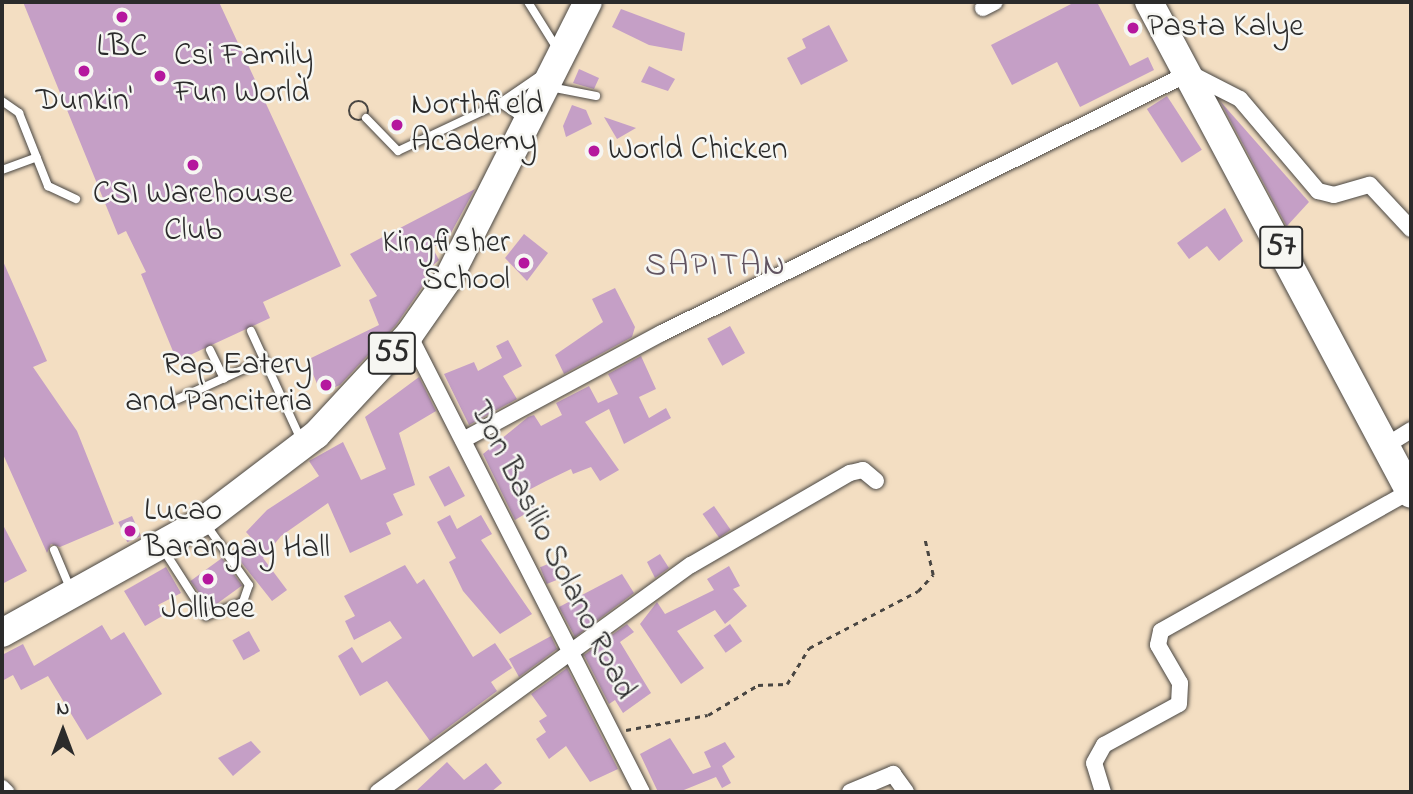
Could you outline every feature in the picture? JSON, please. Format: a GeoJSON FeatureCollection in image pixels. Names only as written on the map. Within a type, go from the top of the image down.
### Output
{"type":"FeatureCollection","features":[{"type":"Feature","properties":{"kind":"highway","name":"55"},"geometry":{"type":"LineString","coordinates":[[2,633],[162,547],[203,521],[304,447],[409,335],[448,279],[530,123],[551,71],[588,2]]}},
{"type":"Feature","properties":{"kind":"highway","name":"57"},"geometry":{"type":"LineString","coordinates":[[1149,2],[1410,492]]}},
{"type":"Feature","properties":{"kind":"street"},"geometry":{"type":"LineString","coordinates":[[463,440],[662,334],[1189,73],[1240,99],[1318,191],[1334,195],[1370,185],[1411,229]]}},
{"type":"Feature","properties":{"kind":"street","name":"Don Basilio Solano Road"},"geometry":{"type":"LineString","coordinates":[[409,335],[575,653],[642,792]]}},
{"type":"Feature","properties":{"kind":"street"},"geometry":{"type":"LineString","coordinates":[[1387,445],[1411,430]]}},
{"type":"Feature","properties":{"kind":"street"},"geometry":{"type":"LineString","coordinates":[[378,792],[575,653],[691,565],[821,488],[857,471],[876,481]]}},
{"type":"Feature","properties":{"kind":"street"},"geometry":{"type":"LineString","coordinates":[[1103,792],[1094,763],[1104,745],[1179,704],[1180,683],[1158,645],[1161,631],[1410,492]]}},
{"type":"Feature","properties":{"kind":"street"},"geometry":{"type":"LineString","coordinates":[[850,792],[893,774],[906,792]]}},
{"type":"Feature","properties":{"kind":"street"},"geometry":{"type":"LineString","coordinates":[[2,788],[6,792]]}},
{"type":"Feature","properties":{"kind":"lane"},"geometry":{"type":"LineString","coordinates":[[528,2],[551,71],[596,96]]}},
{"type":"Feature","properties":{"kind":"lane"},"geometry":{"type":"LineString","coordinates":[[366,118],[398,151],[500,103],[551,71]]}},
{"type":"Feature","properties":{"kind":"lane"},"geometry":{"type":"LineString","coordinates":[[2,101],[19,113],[48,186],[76,199]]}},
{"type":"Feature","properties":{"kind":"lane"},"geometry":{"type":"LineString","coordinates":[[500,103],[530,123]]}},
{"type":"Feature","properties":{"kind":"lane"},"geometry":{"type":"LineString","coordinates":[[2,170],[37,157]]}},
{"type":"Feature","properties":{"kind":"lane"},"geometry":{"type":"LineString","coordinates":[[251,331],[304,447]]}},
{"type":"Feature","properties":{"kind":"lane"},"geometry":{"type":"LineString","coordinates":[[210,350],[224,379]]}},
{"type":"Feature","properties":{"kind":"lane"},"geometry":{"type":"LineString","coordinates":[[178,399],[264,360]]}},
{"type":"Feature","properties":{"kind":"lane"},"geometry":{"type":"LineString","coordinates":[[162,547],[206,616],[243,602],[249,584],[203,521]]}},
{"type":"Feature","properties":{"kind":"lane"},"geometry":{"type":"LineString","coordinates":[[54,550],[73,594]]}},
{"type":"Feature","properties":{"kind":"path"},"geometry":{"type":"LineString","coordinates":[[612,732],[708,715],[758,685],[788,684],[809,648],[918,591],[933,575],[924,537]]}},
{"type":"Feature","properties":{"kind":"building","name":"CSI Warehouse Club"},"geometry":{"type":"Polygon","coordinates":[[[23,2],[219,2],[341,266],[263,302],[270,318],[177,361],[141,274],[146,272],[126,231],[118,235],[23,2]]]}},
{"type":"Feature","properties":{"kind":"building"},"geometry":{"type":"Polygon","coordinates":[[[1075,2],[1097,2],[1130,66],[1148,57],[1154,70],[1080,107],[1057,62],[1012,85],[991,45],[1075,2]]]}},
{"type":"Feature","properties":{"kind":"building"},"geometry":{"type":"Polygon","coordinates":[[[621,9],[685,33],[682,51],[649,45],[612,27],[621,9]]]}},
{"type":"Feature","properties":{"kind":"building"},"geometry":{"type":"Polygon","coordinates":[[[829,25],[848,61],[801,85],[787,58],[806,48],[802,39],[829,25]]]}},
{"type":"Feature","properties":{"kind":"building"},"geometry":{"type":"Polygon","coordinates":[[[649,66],[675,79],[668,91],[641,82],[649,66]]]}},
{"type":"Feature","properties":{"kind":"building"},"geometry":{"type":"Polygon","coordinates":[[[579,69],[599,78],[594,89],[573,83],[579,69]]]}},
{"type":"Feature","properties":{"kind":"building"},"geometry":{"type":"Polygon","coordinates":[[[1167,96],[1202,150],[1182,163],[1147,109],[1167,96]]]}},
{"type":"Feature","properties":{"kind":"building"},"geometry":{"type":"Polygon","coordinates":[[[1220,101],[1309,202],[1287,226],[1286,225],[1220,101]]]}},
{"type":"Feature","properties":{"kind":"building"},"geometry":{"type":"Polygon","coordinates":[[[572,105],[586,110],[592,124],[566,137],[563,126],[572,105]]]}},
{"type":"Feature","properties":{"kind":"building"},"geometry":{"type":"Polygon","coordinates":[[[604,117],[636,128],[617,139],[604,117]]]}},
{"type":"Feature","properties":{"kind":"building"},"geometry":{"type":"Polygon","coordinates":[[[475,189],[446,242],[432,247],[439,260],[423,274],[427,280],[396,325],[340,385],[321,393],[307,360],[379,325],[369,300],[377,296],[350,254],[475,189]]]}},
{"type":"Feature","properties":{"kind":"building"},"geometry":{"type":"Polygon","coordinates":[[[1225,208],[1243,241],[1219,261],[1207,246],[1189,259],[1177,243],[1225,208]]]}},
{"type":"Feature","properties":{"kind":"building"},"geometry":{"type":"Polygon","coordinates":[[[524,234],[548,253],[527,281],[505,258],[524,234]]]}},
{"type":"Feature","properties":{"kind":"building"},"geometry":{"type":"Polygon","coordinates":[[[2,259],[47,361],[33,367],[77,431],[114,524],[60,547],[51,544],[47,553],[2,452],[2,259]]]}},
{"type":"Feature","properties":{"kind":"building"},"geometry":{"type":"Polygon","coordinates":[[[615,288],[635,327],[632,337],[564,374],[555,355],[603,322],[592,299],[615,288]]]}},
{"type":"Feature","properties":{"kind":"building"},"geometry":{"type":"Polygon","coordinates":[[[730,326],[745,353],[722,366],[707,339],[730,326]]]}},
{"type":"Feature","properties":{"kind":"building"},"geometry":{"type":"Polygon","coordinates":[[[508,340],[522,366],[503,376],[517,399],[469,425],[444,374],[474,362],[478,371],[502,358],[496,346],[508,340]]]}},
{"type":"Feature","properties":{"kind":"building"},"geometry":{"type":"Polygon","coordinates":[[[641,356],[656,389],[639,397],[649,418],[666,408],[671,418],[624,444],[609,409],[585,422],[619,470],[600,481],[591,467],[573,474],[571,469],[546,481],[525,492],[535,508],[515,520],[483,454],[528,417],[534,415],[541,426],[562,415],[556,403],[589,386],[598,403],[618,394],[608,374],[641,356]]]}},
{"type":"Feature","properties":{"kind":"building"},"geometry":{"type":"Polygon","coordinates":[[[419,377],[436,411],[399,433],[415,485],[393,494],[403,515],[386,523],[391,534],[350,553],[328,503],[281,536],[263,558],[287,590],[272,601],[237,557],[256,543],[246,532],[267,510],[319,476],[309,461],[343,442],[361,480],[386,469],[365,417],[419,377]]]}},
{"type":"Feature","properties":{"kind":"building"},"geometry":{"type":"Polygon","coordinates":[[[449,466],[465,496],[445,507],[429,477],[449,466]]]}},
{"type":"Feature","properties":{"kind":"building"},"geometry":{"type":"Polygon","coordinates":[[[714,506],[731,530],[719,538],[703,514],[714,506]]]}},
{"type":"Feature","properties":{"kind":"building"},"geometry":{"type":"Polygon","coordinates":[[[450,515],[457,529],[481,515],[492,534],[481,540],[532,614],[500,634],[463,591],[449,562],[456,558],[437,522],[450,515]]]}},
{"type":"Feature","properties":{"kind":"building"},"geometry":{"type":"Polygon","coordinates":[[[132,516],[141,536],[127,542],[118,522],[132,516]]]}},
{"type":"Feature","properties":{"kind":"building"},"geometry":{"type":"Polygon","coordinates":[[[2,523],[27,571],[2,584],[2,523]]]}},
{"type":"Feature","properties":{"kind":"building"},"geometry":{"type":"Polygon","coordinates":[[[660,554],[669,568],[655,578],[647,562],[660,554]]]}},
{"type":"Feature","properties":{"kind":"building"},"geometry":{"type":"Polygon","coordinates":[[[222,558],[242,586],[210,608],[190,581],[222,558]]]}},
{"type":"Feature","properties":{"kind":"building"},"geometry":{"type":"Polygon","coordinates":[[[553,562],[560,579],[547,584],[540,567],[553,562]]]}},
{"type":"Feature","properties":{"kind":"building"},"geometry":{"type":"Polygon","coordinates":[[[405,565],[417,584],[424,579],[473,657],[495,643],[512,668],[491,682],[497,691],[430,741],[387,681],[360,696],[338,656],[352,647],[362,663],[402,638],[390,621],[354,640],[345,621],[355,616],[344,596],[405,565]]]}},
{"type":"Feature","properties":{"kind":"building"},"geometry":{"type":"Polygon","coordinates":[[[729,566],[740,586],[733,589],[747,606],[725,624],[715,610],[677,631],[704,668],[681,684],[640,624],[657,602],[665,614],[714,590],[707,579],[729,566]]]}},
{"type":"Feature","properties":{"kind":"building"},"geometry":{"type":"Polygon","coordinates":[[[166,567],[181,593],[158,605],[164,615],[145,626],[124,591],[166,567]]]}},
{"type":"Feature","properties":{"kind":"building"},"geometry":{"type":"Polygon","coordinates":[[[622,574],[634,593],[575,637],[559,607],[622,574]]]}},
{"type":"Feature","properties":{"kind":"building"},"geometry":{"type":"Polygon","coordinates":[[[627,624],[634,632],[620,642],[651,693],[623,713],[615,700],[609,704],[584,655],[627,624]]]}},
{"type":"Feature","properties":{"kind":"building"},"geometry":{"type":"Polygon","coordinates":[[[730,624],[742,641],[726,653],[714,635],[730,624]]]}},
{"type":"Feature","properties":{"kind":"building"},"geometry":{"type":"Polygon","coordinates":[[[102,625],[111,640],[124,632],[162,694],[87,740],[48,676],[21,690],[13,675],[2,681],[2,655],[23,644],[34,666],[102,625]]]}},
{"type":"Feature","properties":{"kind":"building"},"geometry":{"type":"Polygon","coordinates":[[[249,631],[260,651],[244,660],[232,640],[249,631]]]}},
{"type":"Feature","properties":{"kind":"building"},"geometry":{"type":"Polygon","coordinates":[[[551,636],[557,649],[519,677],[509,659],[551,636]]]}},
{"type":"Feature","properties":{"kind":"building"},"geometry":{"type":"Polygon","coordinates":[[[567,668],[618,769],[590,782],[566,746],[549,759],[536,739],[546,732],[539,721],[547,716],[531,694],[567,668]]]}},
{"type":"Feature","properties":{"kind":"building"},"geometry":{"type":"Polygon","coordinates":[[[670,738],[693,774],[711,767],[704,752],[725,742],[735,757],[722,766],[731,783],[722,788],[716,777],[679,792],[658,792],[640,754],[670,738]]]}},
{"type":"Feature","properties":{"kind":"building"},"geometry":{"type":"Polygon","coordinates":[[[251,741],[261,752],[233,776],[218,758],[251,741]]]}},
{"type":"Feature","properties":{"kind":"building"},"geometry":{"type":"Polygon","coordinates":[[[447,762],[464,780],[486,763],[502,783],[491,792],[415,792],[447,762]]]}},
{"type":"Feature","properties":{"kind":"place","name":"LBC"},"geometry":{"type":"Point","coordinates":[122,17]}},
{"type":"Feature","properties":{"kind":"place","name":"Pasta Kalye"},"geometry":{"type":"Point","coordinates":[1133,28]}},
{"type":"Feature","properties":{"kind":"place","name":"Dunkin'"},"geometry":{"type":"Point","coordinates":[84,71]}},
{"type":"Feature","properties":{"kind":"place","name":"Csi Family Fun World"},"geometry":{"type":"Point","coordinates":[160,76]}},
{"type":"Feature","properties":{"kind":"place","name":"Northfield Academy"},"geometry":{"type":"Point","coordinates":[397,125]}},
{"type":"Feature","properties":{"kind":"place","name":"World Chicken"},"geometry":{"type":"Point","coordinates":[594,151]}},
{"type":"Feature","properties":{"kind":"place","name":"CSI Warehouse Club"},"geometry":{"type":"Point","coordinates":[193,165]}},
{"type":"Feature","properties":{"kind":"place","name":"Kingfisher School"},"geometry":{"type":"Point","coordinates":[524,263]}},
{"type":"Feature","properties":{"kind":"place","name":"Rap Eatery and Panciteria"},"geometry":{"type":"Point","coordinates":[326,385]}},
{"type":"Feature","properties":{"kind":"place","name":"Lucao Barangay Hall"},"geometry":{"type":"Point","coordinates":[130,531]}},
{"type":"Feature","properties":{"kind":"place","name":"Jollibee"},"geometry":{"type":"Point","coordinates":[208,579]}},
{"type":"Feature","properties":{"kind":"district","name":"SAPITAN"},"geometry":{"type":"Point","coordinates":[716,267]}}]}
